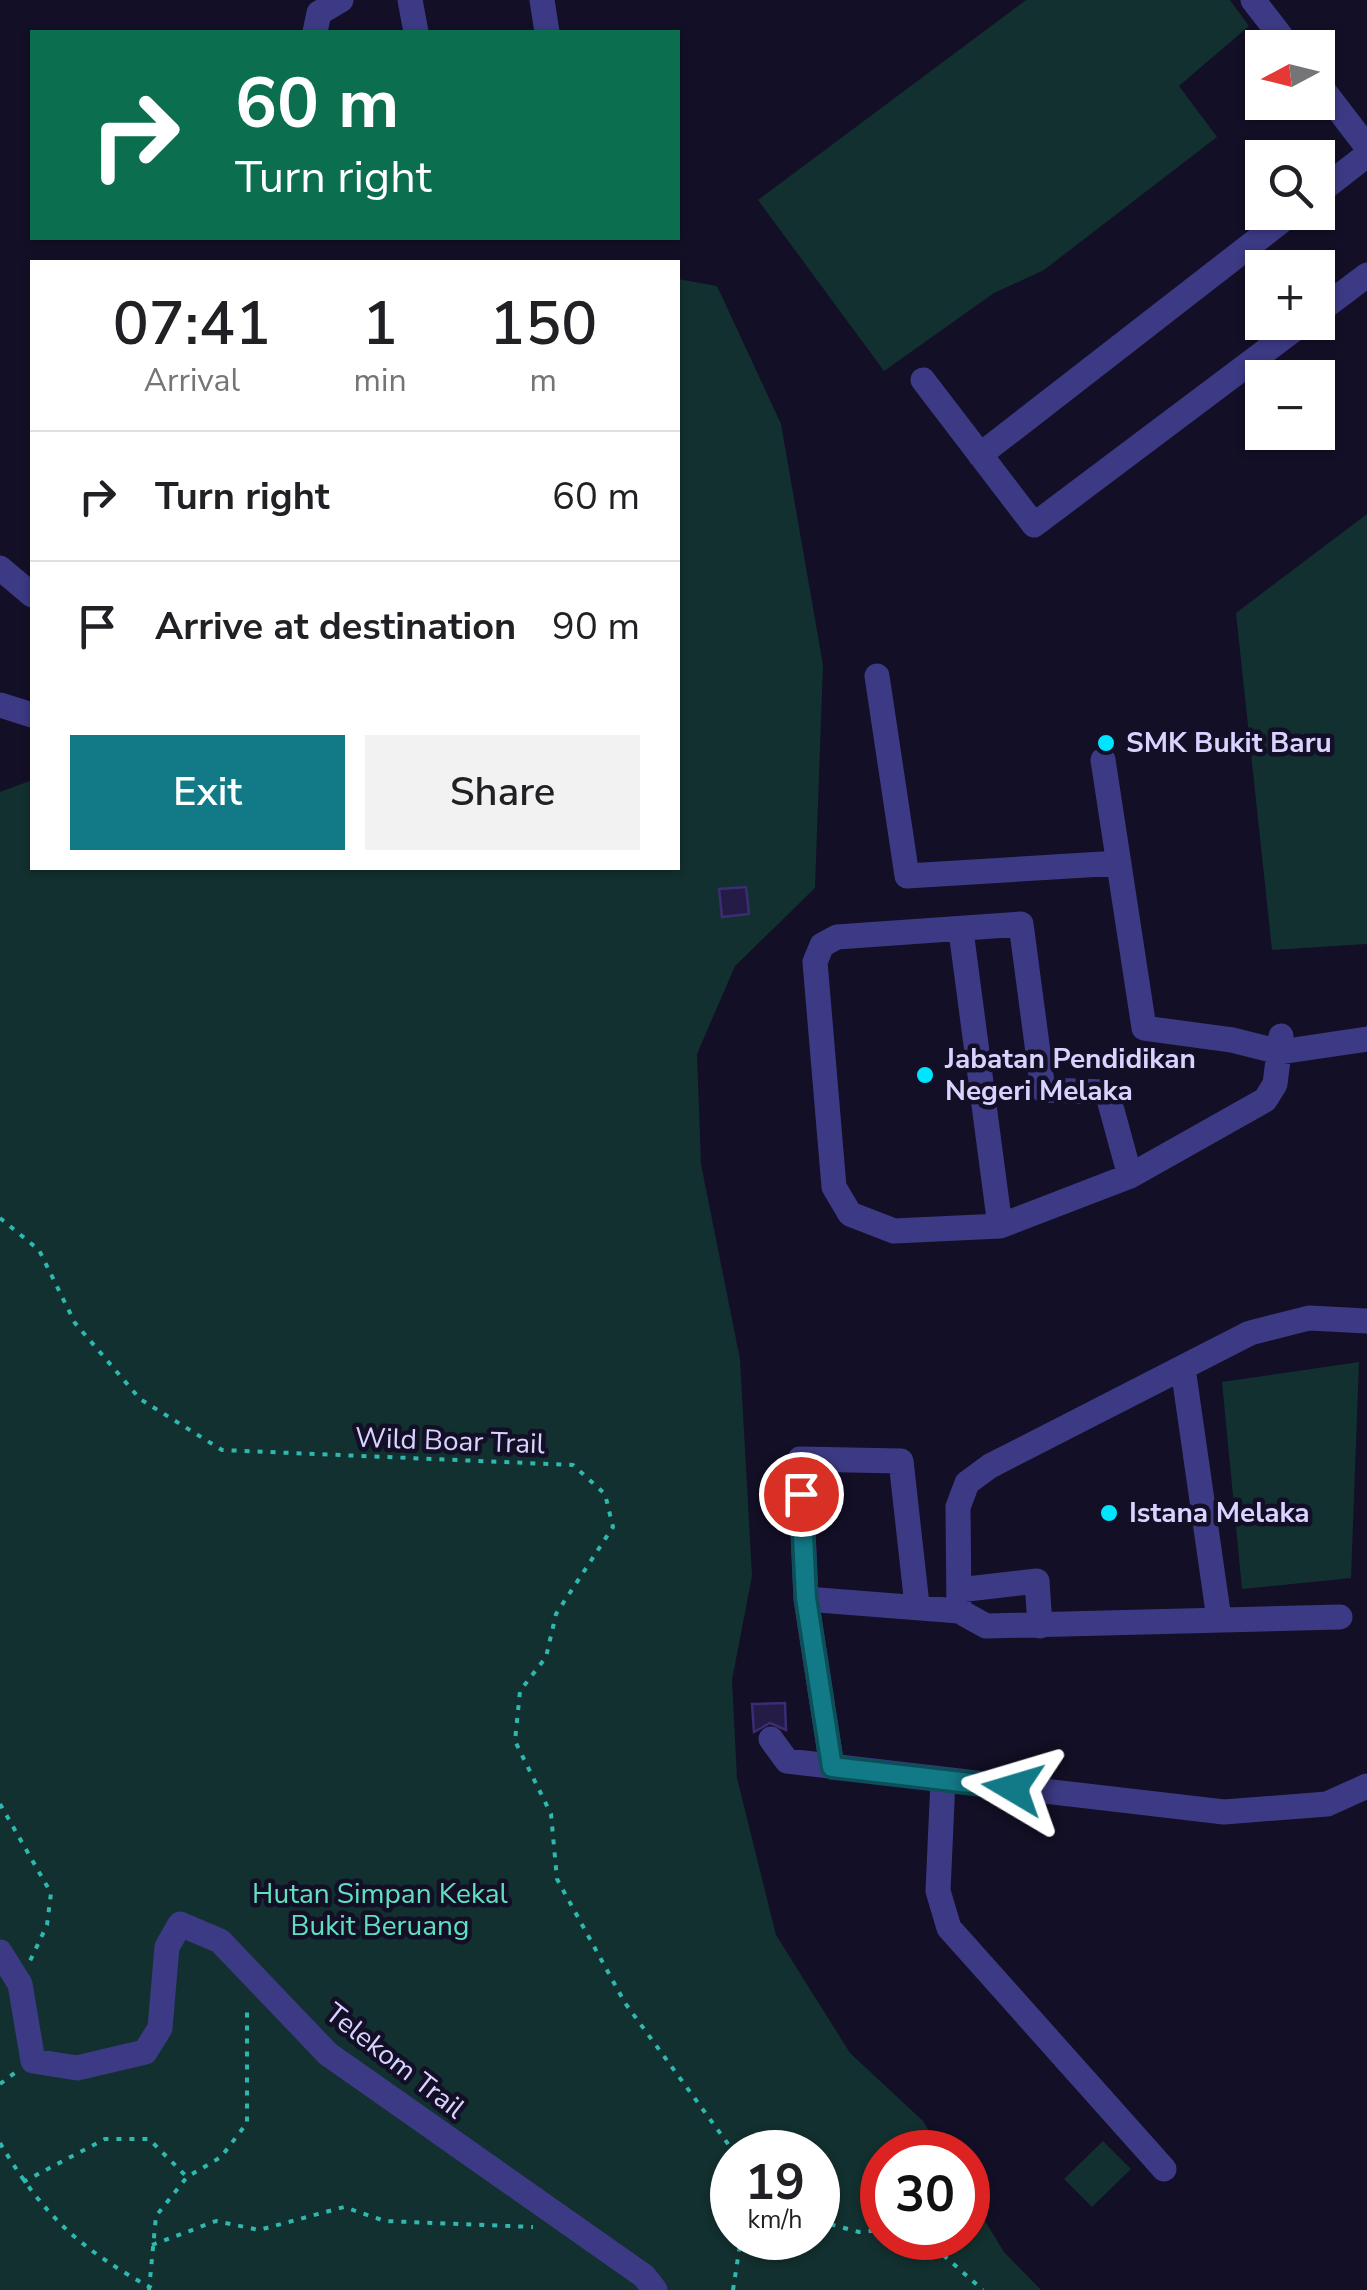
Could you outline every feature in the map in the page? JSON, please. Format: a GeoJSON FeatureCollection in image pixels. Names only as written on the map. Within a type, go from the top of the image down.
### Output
{"type":"FeatureCollection","features":[{"type":"Feature","properties":{"kind":"street"},"geometry":{"type":"LineString","coordinates":[[315,30],[318,13],[341,0]]}},
{"type":"Feature","properties":{"kind":"street"},"geometry":{"type":"LineString","coordinates":[[410,0],[416,30]]}},
{"type":"Feature","properties":{"kind":"street"},"geometry":{"type":"LineString","coordinates":[[542,0],[547,30]]}},
{"type":"Feature","properties":{"kind":"street"},"geometry":{"type":"LineString","coordinates":[[1254,0],[1276,30]]}},
{"type":"Feature","properties":{"kind":"street"},"geometry":{"type":"LineString","coordinates":[[1335,107],[1367,151],[1335,178]]}},
{"type":"Feature","properties":{"kind":"street"},"geometry":{"type":"LineString","coordinates":[[980,454],[1270,230]]}},
{"type":"Feature","properties":{"kind":"street"},"geometry":{"type":"LineString","coordinates":[[1335,299],[1367,275]]}},
{"type":"Feature","properties":{"kind":"street"},"geometry":{"type":"LineString","coordinates":[[923,380],[1034,525],[1280,340]]}},
{"type":"Feature","properties":{"kind":"street"},"geometry":{"type":"LineString","coordinates":[[0,568],[30,593]]}},
{"type":"Feature","properties":{"kind":"street"},"geometry":{"type":"LineString","coordinates":[[877,676],[907,876],[1118,863]]}},
{"type":"Feature","properties":{"kind":"street"},"geometry":{"type":"LineString","coordinates":[[0,705],[30,714]]}},
{"type":"Feature","properties":{"kind":"street"},"geometry":{"type":"LineString","coordinates":[[1103,760],[1144,1028],[1272,1044],[1367,1039]]}},
{"type":"Feature","properties":{"kind":"street"},"geometry":{"type":"LineString","coordinates":[[1130,1176],[1107,1092],[1043,1090],[1021,924],[837,937],[822,945],[815,962],[834,1187],[850,1214],[894,1230],[1000,1226],[1130,1176],[1265,1100],[1275,1084],[1272,1044]]}},
{"type":"Feature","properties":{"kind":"street"},"geometry":{"type":"LineString","coordinates":[[961,931],[1000,1226]]}},
{"type":"Feature","properties":{"kind":"street"},"geometry":{"type":"LineString","coordinates":[[1272,1044],[1367,1024]]}},
{"type":"Feature","properties":{"kind":"street"},"geometry":{"type":"LineString","coordinates":[[1340,1617],[986,1626],[959,1600],[958,1507],[968,1483],[990,1466],[1278,1323],[1340,1316],[1367,1320]]}},
{"type":"Feature","properties":{"kind":"street"},"geometry":{"type":"LineString","coordinates":[[1183,1368],[1219,1619]]}},
{"type":"Feature","properties":{"kind":"street"},"geometry":{"type":"LineString","coordinates":[[832,1767],[806,1598],[800,1459],[901,1461],[918,1605]]}},
{"type":"Feature","properties":{"kind":"street"},"geometry":{"type":"LineString","coordinates":[[806,1598],[918,1605],[1037,1582],[1040,1626]]}},
{"type":"Feature","properties":{"kind":"street"},"geometry":{"type":"LineString","coordinates":[[771,1739],[787,1761],[1224,1812],[1327,1804],[1367,1786]]}},
{"type":"Feature","properties":{"kind":"street"},"geometry":{"type":"LineString","coordinates":[[943,1780],[938,1891],[950,1928],[1164,2169]]}},
{"type":"Feature","properties":{"kind":"street","name":"Telekom Trail"},"geometry":{"type":"LineString","coordinates":[[0,1952],[20,1984],[32,2061],[77,2068],[146,2052],[160,2028],[167,1946],[180,1924],[220,1941],[328,2054],[644,2276],[655,2290]]}},
{"type":"Feature","properties":{"kind":"path","name":"Wild Boar Trail"},"geometry":{"type":"LineString","coordinates":[[0,1218],[38,1250],[75,1323],[140,1400],[222,1450],[573,1465],[605,1494],[613,1527],[556,1614],[546,1657],[520,1691],[515,1741],[551,1814],[557,1879],[625,2003],[719,2130]]}},
{"type":"Feature","properties":{"kind":"path"},"geometry":{"type":"LineString","coordinates":[[0,1804],[51,1893],[47,1925],[20,1984]]}},
{"type":"Feature","properties":{"kind":"path"},"geometry":{"type":"LineString","coordinates":[[152,2289],[156,2216],[188,2177],[222,2156],[246,2123],[248,1971]]}},
{"type":"Feature","properties":{"kind":"path"},"geometry":{"type":"LineString","coordinates":[[24,2182],[105,2139],[150,2139],[188,2177]]}},
{"type":"Feature","properties":{"kind":"path"},"geometry":{"type":"LineString","coordinates":[[0,2143],[24,2182],[79,2245],[152,2289]]}},
{"type":"Feature","properties":{"kind":"path"},"geometry":{"type":"LineString","coordinates":[[152,2246],[216,2221],[259,2230],[344,2207],[385,2221],[535,2228]]}},
{"type":"Feature","properties":{"kind":"path"},"geometry":{"type":"LineString","coordinates":[[733,2290],[738,2260]]}},
{"type":"Feature","properties":{"kind":"path"},"geometry":{"type":"LineString","coordinates":[[949,2260],[983,2290]]}},
{"type":"Feature","properties":{"kind":"green space"},"geometry":{"type":"Polygon","coordinates":[[[1026,0],[1230,0],[1249,26],[1179,86],[1217,137],[1044,270],[994,293],[884,371],[758,200],[1026,0]]]}},
{"type":"Feature","properties":{"kind":"green space","name":"Hutan Simpan Kekal Bukit Beruang"},"geometry":{"type":"Polygon","coordinates":[[[680,279],[717,286],[781,424],[823,665],[815,888],[735,966],[697,1054],[701,1164],[740,1359],[752,1576],[732,1680],[737,1778],[776,1935],[850,2053],[929,2130],[860,2130],[860,2260],[990,2260],[990,2229],[1004,2252],[1041,2290],[0,2290],[0,792],[30,781],[30,870],[680,870],[680,279]]]}},
{"type":"Feature","properties":{"kind":"green space"},"geometry":{"type":"Polygon","coordinates":[[[1367,514],[1367,944],[1272,950],[1236,613],[1367,514]]]}},
{"type":"Feature","properties":{"kind":"green space"},"geometry":{"type":"Polygon","coordinates":[[[1359,1362],[1351,1578],[1242,1589],[1222,1382],[1359,1362]]]}},
{"type":"Feature","properties":{"kind":"green space"},"geometry":{"type":"Polygon","coordinates":[[[1103,2141],[1131,2169],[1092,2207],[1064,2179],[1103,2141]]]}},
{"type":"Feature","properties":{"kind":"building"},"geometry":{"type":"Polygon","coordinates":[[[746,887],[749,914],[722,917],[719,889],[746,887]]]}},
{"type":"Feature","properties":{"kind":"building"},"geometry":{"type":"Polygon","coordinates":[[[785,1703],[786,1730],[770,1723],[754,1732],[752,1704],[785,1703]]]}},
{"type":"Feature","properties":{"kind":"place","name":"SMK Bukit Baru"},"geometry":{"type":"Point","coordinates":[1106,743]}},
{"type":"Feature","properties":{"kind":"place","name":"Jabatan Pendidikan Negeri Melaka"},"geometry":{"type":"Point","coordinates":[925,1075]}},
{"type":"Feature","properties":{"kind":"place","name":"Istana Melaka"},"geometry":{"type":"Point","coordinates":[1109,1513]}},
{"type":"Feature","properties":{"kind":"route"},"geometry":{"type":"LineString","coordinates":[[801,1494],[806,1598],[832,1767],[1013,1788]]}}]}
